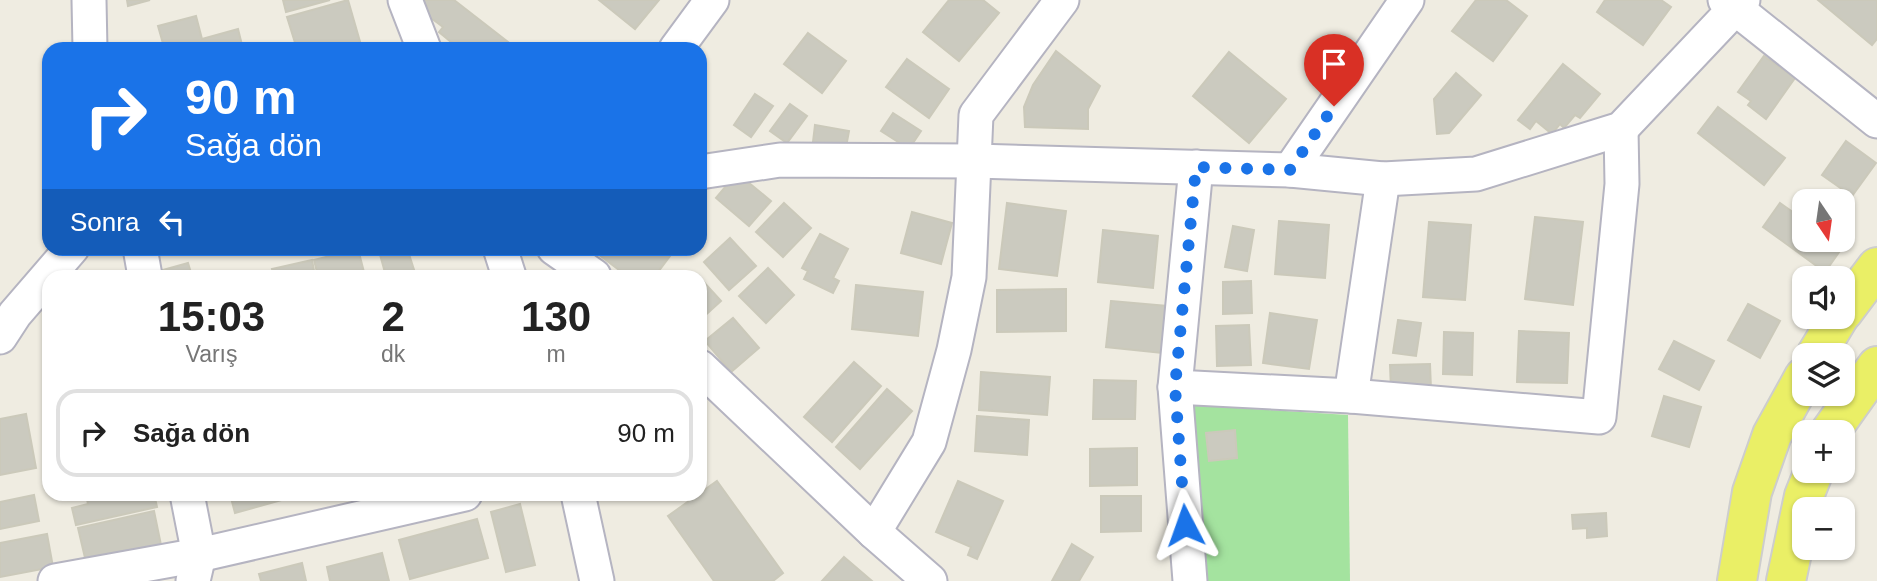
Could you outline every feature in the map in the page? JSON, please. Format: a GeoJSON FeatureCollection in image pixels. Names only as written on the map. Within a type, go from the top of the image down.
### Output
{"type":"FeatureCollection","features":[{"type":"Feature","properties":{"kind":"main road"},"geometry":{"type":"LineString","coordinates":[[1855,296],[1877,267]]}},
{"type":"Feature","properties":{"kind":"main road"},"geometry":{"type":"LineString","coordinates":[[1839,420],[1877,366]]}},
{"type":"Feature","properties":{"kind":"main road"},"geometry":{"type":"LineString","coordinates":[[1737,581],[1752,492],[1772,435],[1792,399]]}},
{"type":"Feature","properties":{"kind":"main road"},"geometry":{"type":"LineString","coordinates":[[1786,581],[1809,483]]}},
{"type":"Feature","properties":{"kind":"street"},"geometry":{"type":"LineString","coordinates":[[89,0],[90,42]]}},
{"type":"Feature","properties":{"kind":"street"},"geometry":{"type":"LineString","coordinates":[[405,0],[421,42]]}},
{"type":"Feature","properties":{"kind":"street"},"geometry":{"type":"LineString","coordinates":[[681,42],[712,0]]}},
{"type":"Feature","properties":{"kind":"street"},"geometry":{"type":"LineString","coordinates":[[874,532],[929,442],[954,350],[969,277],[976,115],[1062,0]]}},
{"type":"Feature","properties":{"kind":"street"},"geometry":{"type":"LineString","coordinates":[[1290,170],[1407,0]]}},
{"type":"Feature","properties":{"kind":"street"},"geometry":{"type":"LineString","coordinates":[[707,171],[780,160],[975,161],[1196,167],[1290,170],[1383,178],[1476,174],[1620,129],[1735,3],[1877,121]]}},
{"type":"Feature","properties":{"kind":"street"},"geometry":{"type":"LineString","coordinates":[[1175,387],[1351,396],[1599,416],[1622,184],[1620,129]]}},
{"type":"Feature","properties":{"kind":"street"},"geometry":{"type":"LineString","coordinates":[[1189,581],[1175,387],[1196,167]]}},
{"type":"Feature","properties":{"kind":"street"},"geometry":{"type":"LineString","coordinates":[[1351,396],[1383,178]]}},
{"type":"Feature","properties":{"kind":"street"},"geometry":{"type":"LineString","coordinates":[[53,270],[65,256]]}},
{"type":"Feature","properties":{"kind":"street"},"geometry":{"type":"LineString","coordinates":[[565,256],[585,270]]}},
{"type":"Feature","properties":{"kind":"street"},"geometry":{"type":"LineString","coordinates":[[0,337],[15,314],[42,283]]}},
{"type":"Feature","properties":{"kind":"street"},"geometry":{"type":"LineString","coordinates":[[707,375],[930,581]]}},
{"type":"Feature","properties":{"kind":"street"},"geometry":{"type":"LineString","coordinates":[[188,501],[196,568]]}},
{"type":"Feature","properties":{"kind":"street"},"geometry":{"type":"LineString","coordinates":[[55,581],[196,568],[440,501]]}},
{"type":"Feature","properties":{"kind":"street"},"geometry":{"type":"LineString","coordinates":[[580,501],[597,581]]}},
{"type":"Feature","properties":{"kind":"green space"},"geometry":{"type":"Polygon","coordinates":[[[1189,405],[1348,415],[1350,581],[1200,581],[1189,405]]]}},
{"type":"Feature","properties":{"kind":"building"},"geometry":{"type":"Polygon","coordinates":[[[127,0],[150,0],[128,6],[127,0]]]}},
{"type":"Feature","properties":{"kind":"building"},"geometry":{"type":"Polygon","coordinates":[[[283,0],[330,0],[286,12],[283,0]]]}},
{"type":"Feature","properties":{"kind":"building"},"geometry":{"type":"Polygon","coordinates":[[[348,0],[360,42],[295,42],[287,17],[348,0]]]}},
{"type":"Feature","properties":{"kind":"building"},"geometry":{"type":"Polygon","coordinates":[[[419,0],[454,0],[508,42],[451,42],[439,32],[443,27],[423,12],[427,6],[419,0]]]}},
{"type":"Feature","properties":{"kind":"building"},"geometry":{"type":"Polygon","coordinates":[[[599,0],[659,0],[635,29],[599,0]]]}},
{"type":"Feature","properties":{"kind":"building"},"geometry":{"type":"Polygon","coordinates":[[[949,0],[983,0],[999,13],[959,61],[923,32],[949,0]]]}},
{"type":"Feature","properties":{"kind":"building"},"geometry":{"type":"Polygon","coordinates":[[[1476,0],[1506,0],[1527,16],[1493,61],[1452,31],[1476,0]]]}},
{"type":"Feature","properties":{"kind":"building"},"geometry":{"type":"Polygon","coordinates":[[[1605,0],[1661,0],[1671,7],[1643,45],[1597,12],[1605,0]]]}},
{"type":"Feature","properties":{"kind":"building"},"geometry":{"type":"Polygon","coordinates":[[[1818,0],[1877,0],[1877,39],[1872,45],[1818,0]]]}},
{"type":"Feature","properties":{"kind":"building"},"geometry":{"type":"Polygon","coordinates":[[[196,16],[202,39],[238,29],[241,42],[163,42],[158,26],[196,16]]]}},
{"type":"Feature","properties":{"kind":"building"},"geometry":{"type":"Polygon","coordinates":[[[808,33],[846,61],[822,93],[784,64],[808,33]]]}},
{"type":"Feature","properties":{"kind":"building"},"geometry":{"type":"Polygon","coordinates":[[[1056,51],[1100,86],[1088,109],[1088,129],[1025,127],[1024,107],[1033,85],[1056,51]]]}},
{"type":"Feature","properties":{"kind":"building"},"geometry":{"type":"Polygon","coordinates":[[[1229,52],[1286,99],[1249,143],[1193,96],[1229,52]]]}},
{"type":"Feature","properties":{"kind":"building"},"geometry":{"type":"Polygon","coordinates":[[[1764,56],[1795,78],[1766,119],[1748,105],[1751,101],[1738,92],[1764,56]]]}},
{"type":"Feature","properties":{"kind":"building"},"geometry":{"type":"Polygon","coordinates":[[[907,59],[949,89],[929,118],[886,87],[907,59]]]}},
{"type":"Feature","properties":{"kind":"building"},"geometry":{"type":"Polygon","coordinates":[[[1563,64],[1600,94],[1580,118],[1575,115],[1564,128],[1560,124],[1552,134],[1536,121],[1530,129],[1518,120],[1563,64]]]}},
{"type":"Feature","properties":{"kind":"building"},"geometry":{"type":"Polygon","coordinates":[[[1456,73],[1481,95],[1449,133],[1437,134],[1434,99],[1456,73]]]}},
{"type":"Feature","properties":{"kind":"building"},"geometry":{"type":"Polygon","coordinates":[[[755,94],[773,106],[751,137],[734,125],[755,94]]]}},
{"type":"Feature","properties":{"kind":"building"},"geometry":{"type":"Polygon","coordinates":[[[790,104],[807,116],[787,143],[770,131],[790,104]]]}},
{"type":"Feature","properties":{"kind":"building"},"geometry":{"type":"Polygon","coordinates":[[[1718,107],[1785,158],[1764,185],[1698,133],[1718,107]]]}},
{"type":"Feature","properties":{"kind":"building"},"geometry":{"type":"Polygon","coordinates":[[[893,113],[921,131],[909,149],[881,131],[893,113]]]}},
{"type":"Feature","properties":{"kind":"building"},"geometry":{"type":"Polygon","coordinates":[[[815,125],[849,131],[846,147],[813,142],[815,125]]]}},
{"type":"Feature","properties":{"kind":"building"},"geometry":{"type":"Polygon","coordinates":[[[1846,141],[1876,163],[1855,192],[1855,189],[1842,189],[1822,175],[1846,141]]]}},
{"type":"Feature","properties":{"kind":"building"},"geometry":{"type":"Polygon","coordinates":[[[737,173],[771,201],[749,226],[716,198],[737,173]]]}},
{"type":"Feature","properties":{"kind":"building"},"geometry":{"type":"Polygon","coordinates":[[[784,203],[811,228],[783,257],[756,232],[784,203]]]}},
{"type":"Feature","properties":{"kind":"building"},"geometry":{"type":"Polygon","coordinates":[[[1007,203],[1066,211],[1057,276],[999,269],[1007,203]]]}},
{"type":"Feature","properties":{"kind":"building"},"geometry":{"type":"Polygon","coordinates":[[[1780,203],[1792,212],[1792,248],[1763,227],[1780,203]]]}},
{"type":"Feature","properties":{"kind":"building"},"geometry":{"type":"Polygon","coordinates":[[[912,212],[952,223],[941,264],[901,253],[912,212]]]}},
{"type":"Feature","properties":{"kind":"building"},"geometry":{"type":"Polygon","coordinates":[[[1535,217],[1583,222],[1573,305],[1525,299],[1535,217]]]}},
{"type":"Feature","properties":{"kind":"building"},"geometry":{"type":"Polygon","coordinates":[[[1279,221],[1329,225],[1325,278],[1275,274],[1279,221]]]}},
{"type":"Feature","properties":{"kind":"building"},"geometry":{"type":"Polygon","coordinates":[[[1429,222],[1471,225],[1465,300],[1423,297],[1429,222]]]}},
{"type":"Feature","properties":{"kind":"building"},"geometry":{"type":"Polygon","coordinates":[[[1233,226],[1254,230],[1247,271],[1225,267],[1233,226]]]}},
{"type":"Feature","properties":{"kind":"building"},"geometry":{"type":"Polygon","coordinates":[[[1103,230],[1158,236],[1153,288],[1098,282],[1103,230]]]}},
{"type":"Feature","properties":{"kind":"building"},"geometry":{"type":"Polygon","coordinates":[[[820,234],[848,249],[833,278],[839,281],[833,293],[804,279],[808,271],[802,268],[820,234]]]}},
{"type":"Feature","properties":{"kind":"building"},"geometry":{"type":"Polygon","coordinates":[[[730,238],[756,266],[729,290],[704,262],[730,238]]]}},
{"type":"Feature","properties":{"kind":"building"},"geometry":{"type":"Polygon","coordinates":[[[1797,252],[1839,252],[1829,266],[1817,266],[1797,252]]]}},
{"type":"Feature","properties":{"kind":"building"},"geometry":{"type":"Polygon","coordinates":[[[330,256],[360,256],[363,270],[316,270],[314,260],[330,256]]]}},
{"type":"Feature","properties":{"kind":"building"},"geometry":{"type":"Polygon","coordinates":[[[380,256],[410,256],[414,270],[384,270],[380,256]]]}},
{"type":"Feature","properties":{"kind":"building"},"geometry":{"type":"Polygon","coordinates":[[[601,256],[670,256],[660,270],[619,270],[601,256]]]}},
{"type":"Feature","properties":{"kind":"building"},"geometry":{"type":"Polygon","coordinates":[[[312,260],[314,270],[272,270],[312,260]]]}},
{"type":"Feature","properties":{"kind":"building"},"geometry":{"type":"Polygon","coordinates":[[[188,263],[190,270],[163,270],[188,263]]]}},
{"type":"Feature","properties":{"kind":"building"},"geometry":{"type":"Polygon","coordinates":[[[768,268],[794,295],[766,323],[739,296],[768,268]]]}},
{"type":"Feature","properties":{"kind":"building"},"geometry":{"type":"Polygon","coordinates":[[[1251,281],[1252,313],[1223,314],[1223,282],[1251,281]]]}},
{"type":"Feature","properties":{"kind":"building"},"geometry":{"type":"Polygon","coordinates":[[[856,285],[923,292],[918,336],[852,329],[856,285]]]}},
{"type":"Feature","properties":{"kind":"building"},"geometry":{"type":"Polygon","coordinates":[[[707,286],[721,301],[707,314],[707,286]]]}},
{"type":"Feature","properties":{"kind":"building"},"geometry":{"type":"Polygon","coordinates":[[[1066,289],[1066,331],[997,332],[997,290],[1066,289]]]}},
{"type":"Feature","properties":{"kind":"building"},"geometry":{"type":"Polygon","coordinates":[[[1111,301],[1167,306],[1162,353],[1106,347],[1111,301]]]}},
{"type":"Feature","properties":{"kind":"building"},"geometry":{"type":"Polygon","coordinates":[[[1748,304],[1780,321],[1760,358],[1728,340],[1748,304]]]}},
{"type":"Feature","properties":{"kind":"building"},"geometry":{"type":"Polygon","coordinates":[[[1270,313],[1317,320],[1309,369],[1263,363],[1270,313]]]}},
{"type":"Feature","properties":{"kind":"building"},"geometry":{"type":"Polygon","coordinates":[[[733,318],[759,348],[731,372],[707,343],[707,339],[733,318]]]}},
{"type":"Feature","properties":{"kind":"building"},"geometry":{"type":"Polygon","coordinates":[[[1398,320],[1421,323],[1416,356],[1393,353],[1398,320]]]}},
{"type":"Feature","properties":{"kind":"building"},"geometry":{"type":"Polygon","coordinates":[[[1249,325],[1251,365],[1217,366],[1216,326],[1249,325]]]}},
{"type":"Feature","properties":{"kind":"building"},"geometry":{"type":"Polygon","coordinates":[[[1519,331],[1569,333],[1567,383],[1517,382],[1519,331]]]}},
{"type":"Feature","properties":{"kind":"building"},"geometry":{"type":"Polygon","coordinates":[[[1444,332],[1473,333],[1472,375],[1443,374],[1444,332]]]}},
{"type":"Feature","properties":{"kind":"building"},"geometry":{"type":"Polygon","coordinates":[[[1674,341],[1714,361],[1699,390],[1659,369],[1674,341]]]}},
{"type":"Feature","properties":{"kind":"building"},"geometry":{"type":"Polygon","coordinates":[[[854,362],[881,386],[832,442],[804,417],[854,362]]]}},
{"type":"Feature","properties":{"kind":"building"},"geometry":{"type":"Polygon","coordinates":[[[1430,364],[1431,389],[1391,390],[1390,365],[1430,364]]]}},
{"type":"Feature","properties":{"kind":"building"},"geometry":{"type":"Polygon","coordinates":[[[981,372],[1050,377],[1047,415],[979,410],[981,372]]]}},
{"type":"Feature","properties":{"kind":"building"},"geometry":{"type":"Polygon","coordinates":[[[1094,380],[1136,381],[1135,419],[1093,419],[1094,380]]]}},
{"type":"Feature","properties":{"kind":"building"},"geometry":{"type":"Polygon","coordinates":[[[887,389],[912,411],[860,469],[836,447],[887,389]]]}},
{"type":"Feature","properties":{"kind":"building"},"geometry":{"type":"Polygon","coordinates":[[[1664,396],[1701,407],[1689,447],[1652,436],[1664,396]]]}},
{"type":"Feature","properties":{"kind":"building"},"geometry":{"type":"Polygon","coordinates":[[[26,414],[36,468],[0,475],[0,419],[26,414]]]}},
{"type":"Feature","properties":{"kind":"building"},"geometry":{"type":"Polygon","coordinates":[[[977,416],[1029,420],[1027,455],[975,451],[977,416]]]}},
{"type":"Feature","properties":{"kind":"building"},"geometry":{"type":"Polygon","coordinates":[[[1235,430],[1237,458],[1209,461],[1206,433],[1235,430]]]}},
{"type":"Feature","properties":{"kind":"building"},"geometry":{"type":"Polygon","coordinates":[[[1137,448],[1137,485],[1090,486],[1090,449],[1137,448]]]}},
{"type":"Feature","properties":{"kind":"building"},"geometry":{"type":"Polygon","coordinates":[[[717,481],[783,573],[773,581],[714,581],[668,516],[689,501],[707,501],[707,488],[717,481]]]}},
{"type":"Feature","properties":{"kind":"building"},"geometry":{"type":"Polygon","coordinates":[[[958,481],[1003,501],[977,559],[968,555],[971,547],[936,532],[958,481]]]}},
{"type":"Feature","properties":{"kind":"building"},"geometry":{"type":"Polygon","coordinates":[[[34,495],[39,521],[0,529],[0,502],[34,495]]]}},
{"type":"Feature","properties":{"kind":"building"},"geometry":{"type":"Polygon","coordinates":[[[1101,496],[1141,496],[1141,531],[1101,532],[1101,496]]]}},
{"type":"Feature","properties":{"kind":"building"},"geometry":{"type":"Polygon","coordinates":[[[87,501],[156,501],[157,507],[76,525],[72,508],[88,504],[87,501]]]}},
{"type":"Feature","properties":{"kind":"building"},"geometry":{"type":"Polygon","coordinates":[[[232,501],[278,501],[235,513],[232,501]]]}},
{"type":"Feature","properties":{"kind":"building"},"geometry":{"type":"Polygon","coordinates":[[[520,504],[535,565],[506,572],[491,512],[520,504]]]}},
{"type":"Feature","properties":{"kind":"building"},"geometry":{"type":"Polygon","coordinates":[[[154,511],[161,545],[86,562],[78,528],[154,511]]]}},
{"type":"Feature","properties":{"kind":"building"},"geometry":{"type":"Polygon","coordinates":[[[1606,513],[1607,536],[1587,538],[1587,528],[1573,529],[1572,515],[1606,513]]]}},
{"type":"Feature","properties":{"kind":"building"},"geometry":{"type":"Polygon","coordinates":[[[477,519],[488,558],[410,579],[399,540],[477,519]]]}},
{"type":"Feature","properties":{"kind":"building"},"geometry":{"type":"Polygon","coordinates":[[[47,534],[53,567],[0,577],[0,543],[47,534]]]}},
{"type":"Feature","properties":{"kind":"building"},"geometry":{"type":"Polygon","coordinates":[[[1072,544],[1093,557],[1079,581],[1052,581],[1072,544]]]}},
{"type":"Feature","properties":{"kind":"building"},"geometry":{"type":"Polygon","coordinates":[[[382,553],[389,581],[330,581],[327,567],[382,553]]]}},
{"type":"Feature","properties":{"kind":"building"},"geometry":{"type":"Polygon","coordinates":[[[844,557],[872,581],[822,581],[844,557]]]}},
{"type":"Feature","properties":{"kind":"building"},"geometry":{"type":"Polygon","coordinates":[[[302,563],[306,581],[261,581],[259,574],[302,563]]]}},
{"type":"Feature","properties":{"kind":"route"},"geometry":{"type":"LineString","coordinates":[[1185,525],[1175,387],[1196,167],[1290,170],[1334,106]]}}]}
